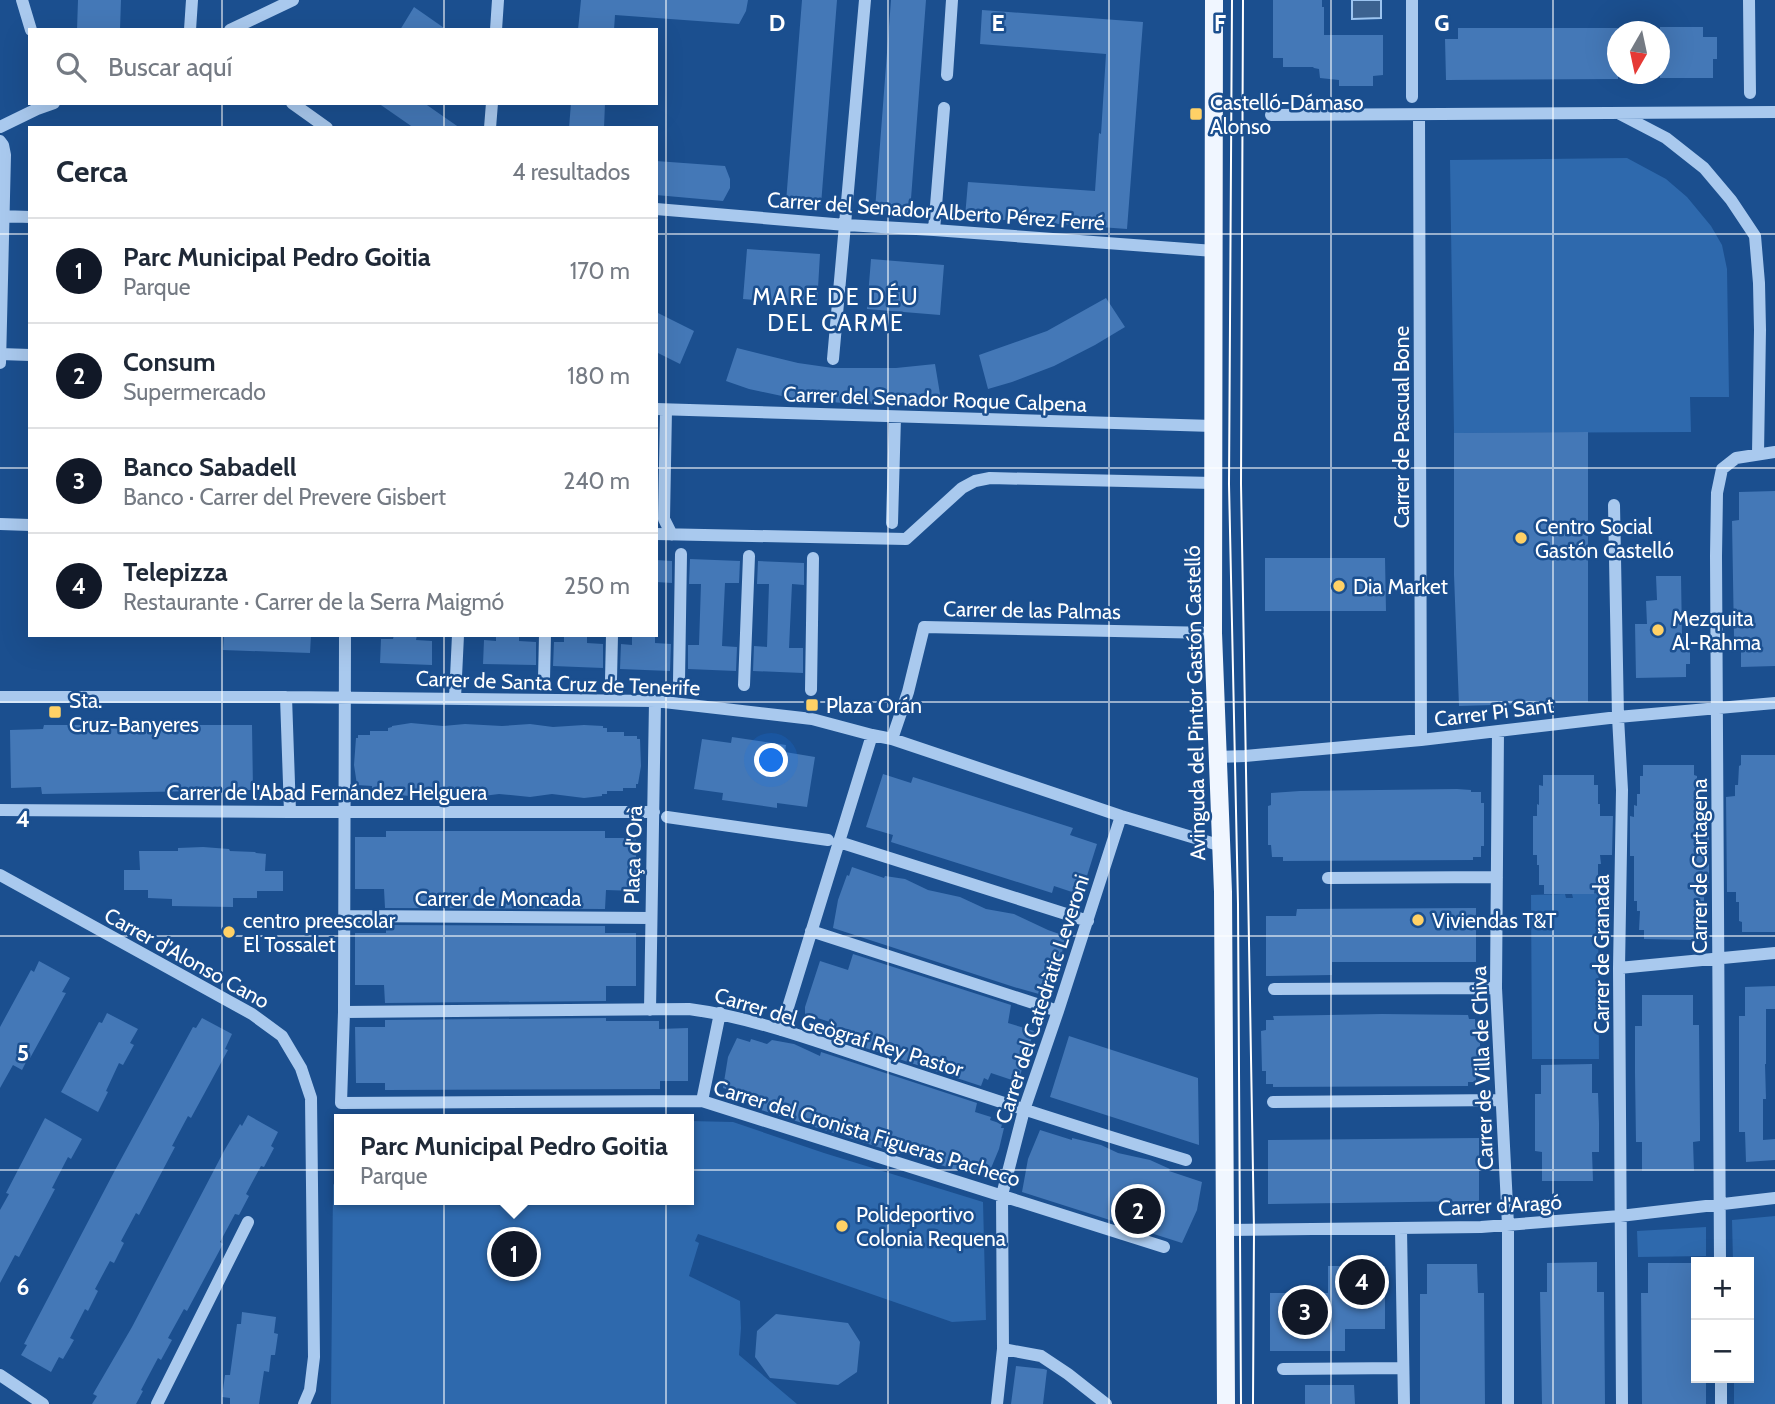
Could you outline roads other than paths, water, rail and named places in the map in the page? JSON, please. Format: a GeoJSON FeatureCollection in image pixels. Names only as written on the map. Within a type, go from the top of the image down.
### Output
{"type":"FeatureCollection","features":[{"type":"Feature","properties":{"kind":"main road","name":"Avinguda del Pintor Gastón Castelló"},"geometry":{"type":"LineString","coordinates":[[1214,0],[1213,633],[1222,846],[1226,1404]]}},
{"type":"Feature","properties":{"kind":"street"},"geometry":{"type":"LineString","coordinates":[[22,0],[30,28]]}},
{"type":"Feature","properties":{"kind":"street"},"geometry":{"type":"LineString","coordinates":[[190,28],[192,0]]}},
{"type":"Feature","properties":{"kind":"street"},"geometry":{"type":"LineString","coordinates":[[234,28],[293,0]]}},
{"type":"Feature","properties":{"kind":"street"},"geometry":{"type":"LineString","coordinates":[[496,28],[498,0]]}},
{"type":"Feature","properties":{"kind":"street"},"geometry":{"type":"LineString","coordinates":[[833,359],[865,0]]}},
{"type":"Feature","properties":{"kind":"street"},"geometry":{"type":"LineString","coordinates":[[947,75],[951,0]]}},
{"type":"Feature","properties":{"kind":"street"},"geometry":{"type":"LineString","coordinates":[[1412,0],[1412,97]]}},
{"type":"Feature","properties":{"kind":"street"},"geometry":{"type":"LineString","coordinates":[[1749,0],[1750,93]]}},
{"type":"Feature","properties":{"kind":"street"},"geometry":{"type":"LineString","coordinates":[[0,127],[48,105]]}},
{"type":"Feature","properties":{"kind":"street"},"geometry":{"type":"LineString","coordinates":[[295,105],[324,126]]}},
{"type":"Feature","properties":{"kind":"street"},"geometry":{"type":"LineString","coordinates":[[490,126],[492,105]]}},
{"type":"Feature","properties":{"kind":"street"},"geometry":{"type":"LineString","coordinates":[[934,230],[944,108]]}},
{"type":"Feature","properties":{"kind":"street"},"geometry":{"type":"LineString","coordinates":[[1617,112],[1666,138],[1704,168],[1731,200],[1755,236],[1759,306],[1758,454],[1775,452]]}},
{"type":"Feature","properties":{"kind":"street"},"geometry":{"type":"LineString","coordinates":[[1271,115],[1775,113]]}},
{"type":"Feature","properties":{"kind":"street","name":"Carrer de Pascual Bone"},"geometry":{"type":"LineString","coordinates":[[1419,114],[1421,740]]}},
{"type":"Feature","properties":{"kind":"street"},"geometry":{"type":"LineString","coordinates":[[0,141],[5,155],[0,363]]}},
{"type":"Feature","properties":{"kind":"street","name":"Carrer del Senador Alberto Pérez Ferré"},"geometry":{"type":"LineString","coordinates":[[658,209],[1214,251]]}},
{"type":"Feature","properties":{"kind":"street"},"geometry":{"type":"LineString","coordinates":[[2,216],[28,217]]}},
{"type":"Feature","properties":{"kind":"street"},"geometry":{"type":"LineString","coordinates":[[0,354],[28,355]]}},
{"type":"Feature","properties":{"kind":"street"},"geometry":{"type":"LineString","coordinates":[[661,409],[664,519],[672,535]]}},
{"type":"Feature","properties":{"kind":"street","name":"Carrer del Senador Roque Calpena"},"geometry":{"type":"LineString","coordinates":[[661,409],[1213,426]]}},
{"type":"Feature","properties":{"kind":"street"},"geometry":{"type":"LineString","coordinates":[[891,523],[895,417]]}},
{"type":"Feature","properties":{"kind":"street","name":"Carrer de Cartagena"},"geometry":{"type":"LineString","coordinates":[[1720,1257],[1717,493],[1723,470],[1736,458],[1758,454]]}},
{"type":"Feature","properties":{"kind":"street"},"geometry":{"type":"LineString","coordinates":[[658,534],[906,539],[962,488],[975,481],[990,478],[1213,483]]}},
{"type":"Feature","properties":{"kind":"street","name":"Carrer de Granada"},"geometry":{"type":"LineString","coordinates":[[1614,505],[1622,790],[1619,968],[1622,1404]]}},
{"type":"Feature","properties":{"kind":"street"},"geometry":{"type":"LineString","coordinates":[[0,524],[28,525]]}},
{"type":"Feature","properties":{"kind":"street"},"geometry":{"type":"LineString","coordinates":[[679,681],[681,554]]}},
{"type":"Feature","properties":{"kind":"street"},"geometry":{"type":"LineString","coordinates":[[744,685],[749,556]]}},
{"type":"Feature","properties":{"kind":"street"},"geometry":{"type":"LineString","coordinates":[[811,690],[813,558]]}},
{"type":"Feature","properties":{"kind":"street","name":"Carrer de las Palmas"},"geometry":{"type":"LineString","coordinates":[[891,739],[908,692],[924,627],[1213,633]]}},
{"type":"Feature","properties":{"kind":"street"},"geometry":{"type":"LineString","coordinates":[[344,1012],[345,637]]}},
{"type":"Feature","properties":{"kind":"street"},"geometry":{"type":"LineString","coordinates":[[455,698],[458,637]]}},
{"type":"Feature","properties":{"kind":"street"},"geometry":{"type":"LineString","coordinates":[[544,679],[545,637]]}},
{"type":"Feature","properties":{"kind":"street"},"geometry":{"type":"LineString","coordinates":[[611,680],[612,637]]}},
{"type":"Feature","properties":{"kind":"street","name":"Carrer de Santa Cruz de Tenerife"},"geometry":{"type":"LineString","coordinates":[[0,697],[655,701],[813,719],[891,739],[1121,816],[1222,846]]}},
{"type":"Feature","properties":{"kind":"street"},"geometry":{"type":"LineString","coordinates":[[286,697],[290,812]]}},
{"type":"Feature","properties":{"kind":"street","name":"Plaça d'Orà"},"geometry":{"type":"LineString","coordinates":[[650,1010],[651,918],[660,814],[655,701]]}},
{"type":"Feature","properties":{"kind":"street","name":"Carrer Pi Sant"},"geometry":{"type":"LineString","coordinates":[[1218,757],[1421,740],[1618,717],[1775,703]]}},
{"type":"Feature","properties":{"kind":"street","name":"Carrer de Villa de Chiva"},"geometry":{"type":"LineString","coordinates":[[1498,731],[1496,988],[1508,1225],[1508,1404]]}},
{"type":"Feature","properties":{"kind":"street"},"geometry":{"type":"LineString","coordinates":[[781,1030],[811,931],[834,841],[872,735]]}},
{"type":"Feature","properties":{"kind":"street","name":"Carrer de l'Abad Fernández Helguera"},"geometry":{"type":"LineString","coordinates":[[0,810],[660,814]]}},
{"type":"Feature","properties":{"kind":"street","name":"Plaça d'Orà"},"geometry":{"type":"LineString","coordinates":[[660,814],[834,841]]}},
{"type":"Feature","properties":{"kind":"street","name":"Carrer del Catedràtic Leveroni"},"geometry":{"type":"LineString","coordinates":[[997,1404],[1003,1349],[1002,1195],[1024,1110],[1121,816]]}},
{"type":"Feature","properties":{"kind":"street"},"geometry":{"type":"LineString","coordinates":[[834,841],[1088,921]]}},
{"type":"Feature","properties":{"kind":"street","name":"Carrer d'Alonso Cano"},"geometry":{"type":"LineString","coordinates":[[0,875],[252,1014],[282,1036],[301,1068],[311,1098],[314,1357],[310,1390],[304,1404]]}},
{"type":"Feature","properties":{"kind":"street"},"geometry":{"type":"LineString","coordinates":[[1328,877],[1497,877]]}},
{"type":"Feature","properties":{"kind":"street","name":"Carrer de Moncada"},"geometry":{"type":"LineString","coordinates":[[344,916],[651,918]]}},
{"type":"Feature","properties":{"kind":"street"},"geometry":{"type":"LineString","coordinates":[[811,931],[1058,1011]]}},
{"type":"Feature","properties":{"kind":"street"},"geometry":{"type":"LineString","coordinates":[[1619,968],[1775,953]]}},
{"type":"Feature","properties":{"kind":"street"},"geometry":{"type":"LineString","coordinates":[[1274,989],[1496,988]]}},
{"type":"Feature","properties":{"kind":"street","name":"Carrer del Geògraf Rey Pastor"},"geometry":{"type":"LineString","coordinates":[[344,1012],[689,1009],[720,1013],[781,1030],[1186,1160]]}},
{"type":"Feature","properties":{"kind":"street","name":"Carrer del Cronista Figueras Pacheco"},"geometry":{"type":"LineString","coordinates":[[344,1012],[341,1103],[702,1101],[1164,1247]]}},
{"type":"Feature","properties":{"kind":"street"},"geometry":{"type":"LineString","coordinates":[[702,1101],[720,1013]]}},
{"type":"Feature","properties":{"kind":"street"},"geometry":{"type":"LineString","coordinates":[[1273,1102],[1501,1100]]}},
{"type":"Feature","properties":{"kind":"street","name":"Carrer d'Aragó"},"geometry":{"type":"LineString","coordinates":[[1226,1230],[1401,1229],[1508,1225],[1620,1216],[1775,1198]]}},
{"type":"Feature","properties":{"kind":"street"},"geometry":{"type":"LineString","coordinates":[[157,1404],[248,1222]]}},
{"type":"Feature","properties":{"kind":"street"},"geometry":{"type":"LineString","coordinates":[[1401,1229],[1404,1404]]}},
{"type":"Feature","properties":{"kind":"street"},"geometry":{"type":"LineString","coordinates":[[1003,1349],[1041,1356],[1105,1404]]}},
{"type":"Feature","properties":{"kind":"street"},"geometry":{"type":"LineString","coordinates":[[1283,1369],[1403,1368]]}},
{"type":"Feature","properties":{"kind":"street"},"geometry":{"type":"LineString","coordinates":[[0,1374],[43,1404]]}},
{"type":"Feature","properties":{"kind":"street"},"geometry":{"type":"LineString","coordinates":[[1721,1383],[1721,1404]]}},
{"type":"Feature","properties":{"kind":"tram line"},"geometry":{"type":"LineString","coordinates":[[1232,0],[1229,484],[1238,904],[1241,1404]]}},
{"type":"Feature","properties":{"kind":"tram line"},"geometry":{"type":"LineString","coordinates":[[1243,0],[1241,484],[1254,1230],[1253,1404]]}},
{"type":"Feature","properties":{"kind":"place","name":"Castelló-Dámaso Alonso"},"geometry":{"type":"Point","coordinates":[1196,114]}},
{"type":"Feature","properties":{"kind":"place","name":"Centro Social Gastón Castelló"},"geometry":{"type":"Point","coordinates":[1521,538]}},
{"type":"Feature","properties":{"kind":"place","name":"Dia Market"},"geometry":{"type":"Point","coordinates":[1339,586]}},
{"type":"Feature","properties":{"kind":"place","name":"Mezquita Al-Rahma"},"geometry":{"type":"Point","coordinates":[1658,630]}},
{"type":"Feature","properties":{"kind":"place","name":"Plaza Orán"},"geometry":{"type":"Point","coordinates":[812,705]}},
{"type":"Feature","properties":{"kind":"place","name":"Sta. Cruz-Banyeres"},"geometry":{"type":"Point","coordinates":[55,712]}},
{"type":"Feature","properties":{"kind":"place","name":"Viviendas T&T"},"geometry":{"type":"Point","coordinates":[1418,920]}},
{"type":"Feature","properties":{"kind":"place","name":"centro preescolar El Tossalet"},"geometry":{"type":"Point","coordinates":[229,932]}},
{"type":"Feature","properties":{"kind":"place","name":"Consum"},"geometry":{"type":"Point","coordinates":[1138,1211]}},
{"type":"Feature","properties":{"kind":"place","name":"Polideportivo Colonia Requena"},"geometry":{"type":"Point","coordinates":[842,1226]}},
{"type":"Feature","properties":{"kind":"place","name":"Parc Municipal Pedro Goitia"},"geometry":{"type":"Point","coordinates":[514,1254]}},
{"type":"Feature","properties":{"kind":"place","name":"Telepizza"},"geometry":{"type":"Point","coordinates":[1362,1282]}},
{"type":"Feature","properties":{"kind":"place","name":"Banco Sabadell"},"geometry":{"type":"Point","coordinates":[1305,1312]}},
{"type":"Feature","properties":{"kind":"district","name":"MARE DE DÉU DEL CARME"},"geometry":{"type":"Point","coordinates":[836,310]}}]}
